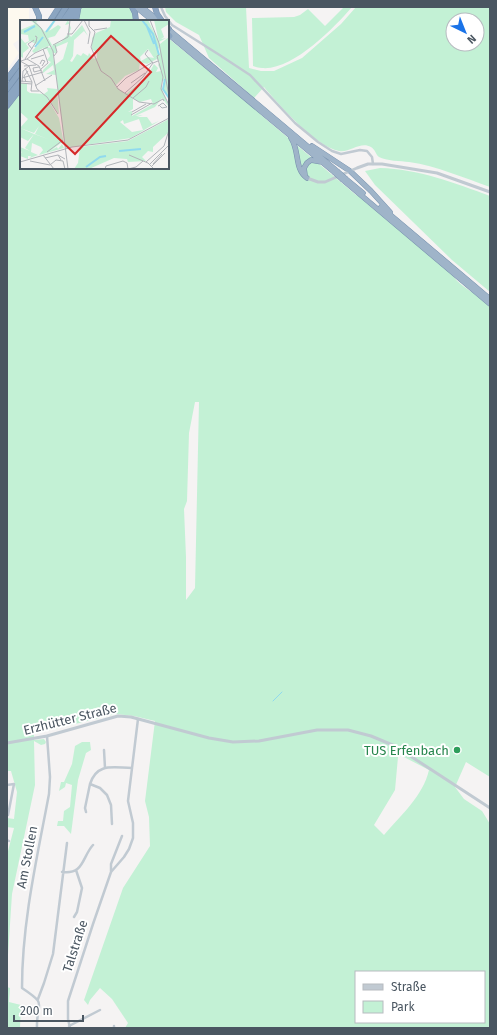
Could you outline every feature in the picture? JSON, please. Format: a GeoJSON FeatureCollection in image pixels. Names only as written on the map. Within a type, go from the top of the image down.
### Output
{"type":"FeatureCollection","features":[{"type":"Feature","properties":{"kind":"highway"},"geometry":{"type":"LineString","coordinates":[[35,7],[40,20]]}},
{"type":"Feature","properties":{"kind":"highway"},"geometry":{"type":"LineString","coordinates":[[51,20],[59,7]]}},
{"type":"Feature","properties":{"kind":"highway"},"geometry":{"type":"LineString","coordinates":[[58,20],[66,7]]}},
{"type":"Feature","properties":{"kind":"highway"},"geometry":{"type":"LineString","coordinates":[[65,20],[73,7]]}},
{"type":"Feature","properties":{"kind":"highway"},"geometry":{"type":"LineString","coordinates":[[70,20],[79,7]]}},
{"type":"Feature","properties":{"kind":"highway"},"geometry":{"type":"LineString","coordinates":[[76,20],[76,14],[79,7]]}},
{"type":"Feature","properties":{"kind":"highway"},"geometry":{"type":"LineString","coordinates":[[132,7],[136,20]]}},
{"type":"Feature","properties":{"kind":"highway"},"geometry":{"type":"LineString","coordinates":[[136,7],[152,20]]}},
{"type":"Feature","properties":{"kind":"highway"},"geometry":{"type":"LineString","coordinates":[[142,7],[158,20]]}},
{"type":"Feature","properties":{"kind":"highway"},"geometry":{"type":"LineString","coordinates":[[155,7],[157,14],[161,20]]}},
{"type":"Feature","properties":{"kind":"highway"},"geometry":{"type":"LineString","coordinates":[[169,32],[305,143],[345,180],[490,304]]}},
{"type":"Feature","properties":{"kind":"highway"},"geometry":{"type":"LineString","coordinates":[[7,79],[20,61]]}},
{"type":"Feature","properties":{"kind":"highway"},"geometry":{"type":"LineString","coordinates":[[7,89],[20,71]]}},
{"type":"Feature","properties":{"kind":"highway"},"geometry":{"type":"LineString","coordinates":[[7,98],[20,81]]}},
{"type":"Feature","properties":{"kind":"highway"},"geometry":{"type":"LineString","coordinates":[[7,106],[20,89]]}},
{"type":"Feature","properties":{"kind":"highway"},"geometry":{"type":"LineString","coordinates":[[256,104],[289,135],[335,171]]}},
{"type":"Feature","properties":{"kind":"highway"},"geometry":{"type":"LineString","coordinates":[[289,135],[296,147],[300,171],[307,178]]}},
{"type":"Feature","properties":{"kind":"highway"},"geometry":{"type":"LineString","coordinates":[[305,143],[311,145],[350,171],[371,191],[394,218]]}},
{"type":"Feature","properties":{"kind":"highway"},"geometry":{"type":"LineString","coordinates":[[307,178],[304,168],[307,163],[311,160],[322,162]]}},
{"type":"Feature","properties":{"kind":"highway"},"geometry":{"type":"LineString","coordinates":[[345,180],[394,218],[490,299]]}},
{"type":"Feature","properties":{"kind":"street"},"geometry":{"type":"LineString","coordinates":[[161,7],[168,20]]}},
{"type":"Feature","properties":{"kind":"street"},"geometry":{"type":"LineString","coordinates":[[169,21],[172,25],[250,75],[295,123],[313,138],[329,149],[341,154],[365,150],[371,155],[373,164]]}},
{"type":"Feature","properties":{"kind":"street"},"geometry":{"type":"LineString","coordinates":[[307,178],[318,182],[325,182],[363,166],[373,164],[401,166],[437,173],[490,192]]}},
{"type":"Feature","properties":{"kind":"street","name":"Erzhütter Straße"},"geometry":{"type":"LineString","coordinates":[[7,744],[47,736],[115,716],[125,716],[209,738],[233,742],[267,740],[317,730],[348,730],[380,739],[395,746],[490,808]]}},
{"type":"Feature","properties":{"kind":"street","name":"Talstraße"},"geometry":{"type":"LineString","coordinates":[[110,872],[130,849],[133,838],[133,823],[128,802],[138,719]]}},
{"type":"Feature","properties":{"kind":"street","name":"Am Stollen"},"geometry":{"type":"LineString","coordinates":[[38,999],[22,988],[22,958],[28,905],[49,794],[47,736]]}},
{"type":"Feature","properties":{"kind":"street"},"geometry":{"type":"LineString","coordinates":[[104,750],[105,768]]}},
{"type":"Feature","properties":{"kind":"street"},"geometry":{"type":"LineString","coordinates":[[86,812],[85,808],[90,784],[94,774],[105,768],[132,768]]}},
{"type":"Feature","properties":{"kind":"street"},"geometry":{"type":"LineString","coordinates":[[7,785],[14,784],[8,815]]}},
{"type":"Feature","properties":{"kind":"street"},"geometry":{"type":"LineString","coordinates":[[90,784],[100,788],[108,794],[112,824]]}},
{"type":"Feature","properties":{"kind":"street","name":"Talstraße"},"geometry":{"type":"LineString","coordinates":[[70,1027],[68,1001],[110,872],[111,864],[122,836]]}},
{"type":"Feature","properties":{"kind":"street"},"geometry":{"type":"LineString","coordinates":[[37,1028],[40,1004],[38,999],[51,961],[67,843]]}},
{"type":"Feature","properties":{"kind":"street"},"geometry":{"type":"LineString","coordinates":[[62,872],[71,872],[76,870],[83,863],[93,845]]}},
{"type":"Feature","properties":{"kind":"street"},"geometry":{"type":"LineString","coordinates":[[74,917],[82,894],[80,881],[76,870]]}},
{"type":"Feature","properties":{"kind":"street"},"geometry":{"type":"LineString","coordinates":[[70,1027],[100,1010]]}},
{"type":"Feature","properties":{"kind":"shaded area"},"geometry":{"type":"Polygon","coordinates":[[[7,7],[29,7],[29,20],[20,20],[20,39],[13,44],[19,53],[7,70],[7,7]]]}},
{"type":"Feature","properties":{"kind":"green space"},"geometry":{"type":"Polygon","coordinates":[[[82,7],[130,7],[133,12],[134,20],[77,20],[82,7]]]}},
{"type":"Feature","properties":{"kind":"green space"},"geometry":{"type":"Polygon","coordinates":[[[165,7],[246,7],[249,68],[261,71],[274,71],[302,58],[341,24],[356,7],[490,7],[490,187],[430,166],[382,158],[378,156],[372,148],[363,145],[343,151],[330,148],[309,134],[298,124],[264,87],[254,98],[209,58],[199,35],[176,22],[166,12],[165,7]]]}},
{"type":"Feature","properties":{"kind":"green space"},"geometry":{"type":"Polygon","coordinates":[[[344,7],[352,7],[335,26],[299,56],[274,67],[261,68],[253,66],[252,18],[294,17],[300,15],[308,9],[325,26],[344,7]]]}},
{"type":"Feature","properties":{"kind":"green space"},"geometry":{"type":"Polygon","coordinates":[[[169,39],[258,111],[356,195],[361,197],[452,274],[463,286],[479,296],[490,306],[490,777],[466,762],[455,787],[464,799],[482,811],[490,824],[490,1028],[125,1028],[128,1023],[112,999],[100,988],[90,1000],[88,1005],[84,1000],[123,888],[150,846],[149,817],[145,801],[155,721],[134,716],[116,714],[34,734],[34,740],[44,739],[46,742],[45,744],[41,745],[34,741],[35,785],[12,894],[7,970],[7,855],[14,828],[7,827],[7,818],[14,819],[17,792],[11,771],[7,771],[7,109],[20,93],[20,169],[169,169],[169,39]],[[195,402],[189,433],[187,501],[184,509],[186,600],[195,588],[199,402],[195,402]],[[402,756],[398,757],[395,790],[374,825],[384,835],[417,797],[429,770],[402,756]]]}},
{"type":"Feature","properties":{"kind":"green space"},"geometry":{"type":"Polygon","coordinates":[[[380,168],[422,174],[490,196],[490,292],[452,260],[375,185],[365,171],[380,168]]]}},
{"type":"Feature","properties":{"kind":"green space"},"geometry":{"type":"Polygon","coordinates":[[[82,742],[90,742],[91,750],[86,753],[78,780],[71,834],[64,826],[57,826],[58,821],[63,821],[64,811],[70,807],[72,785],[66,783],[65,787],[59,791],[61,782],[64,782],[72,764],[75,746],[82,742]]]}},
{"type":"Feature","properties":{"kind":"green space"},"geometry":{"type":"Polygon","coordinates":[[[7,987],[10,988],[9,1002],[21,1005],[20,1028],[7,1028],[7,987]]]}},
{"type":"Feature","properties":{"kind":"waterway"},"geometry":{"type":"LineString","coordinates":[[273,701],[282,692]]}},
{"type":"Feature","properties":{"kind":"place","name":"TUS Erfenbach"},"geometry":{"type":"Point","coordinates":[457,750]}}]}
